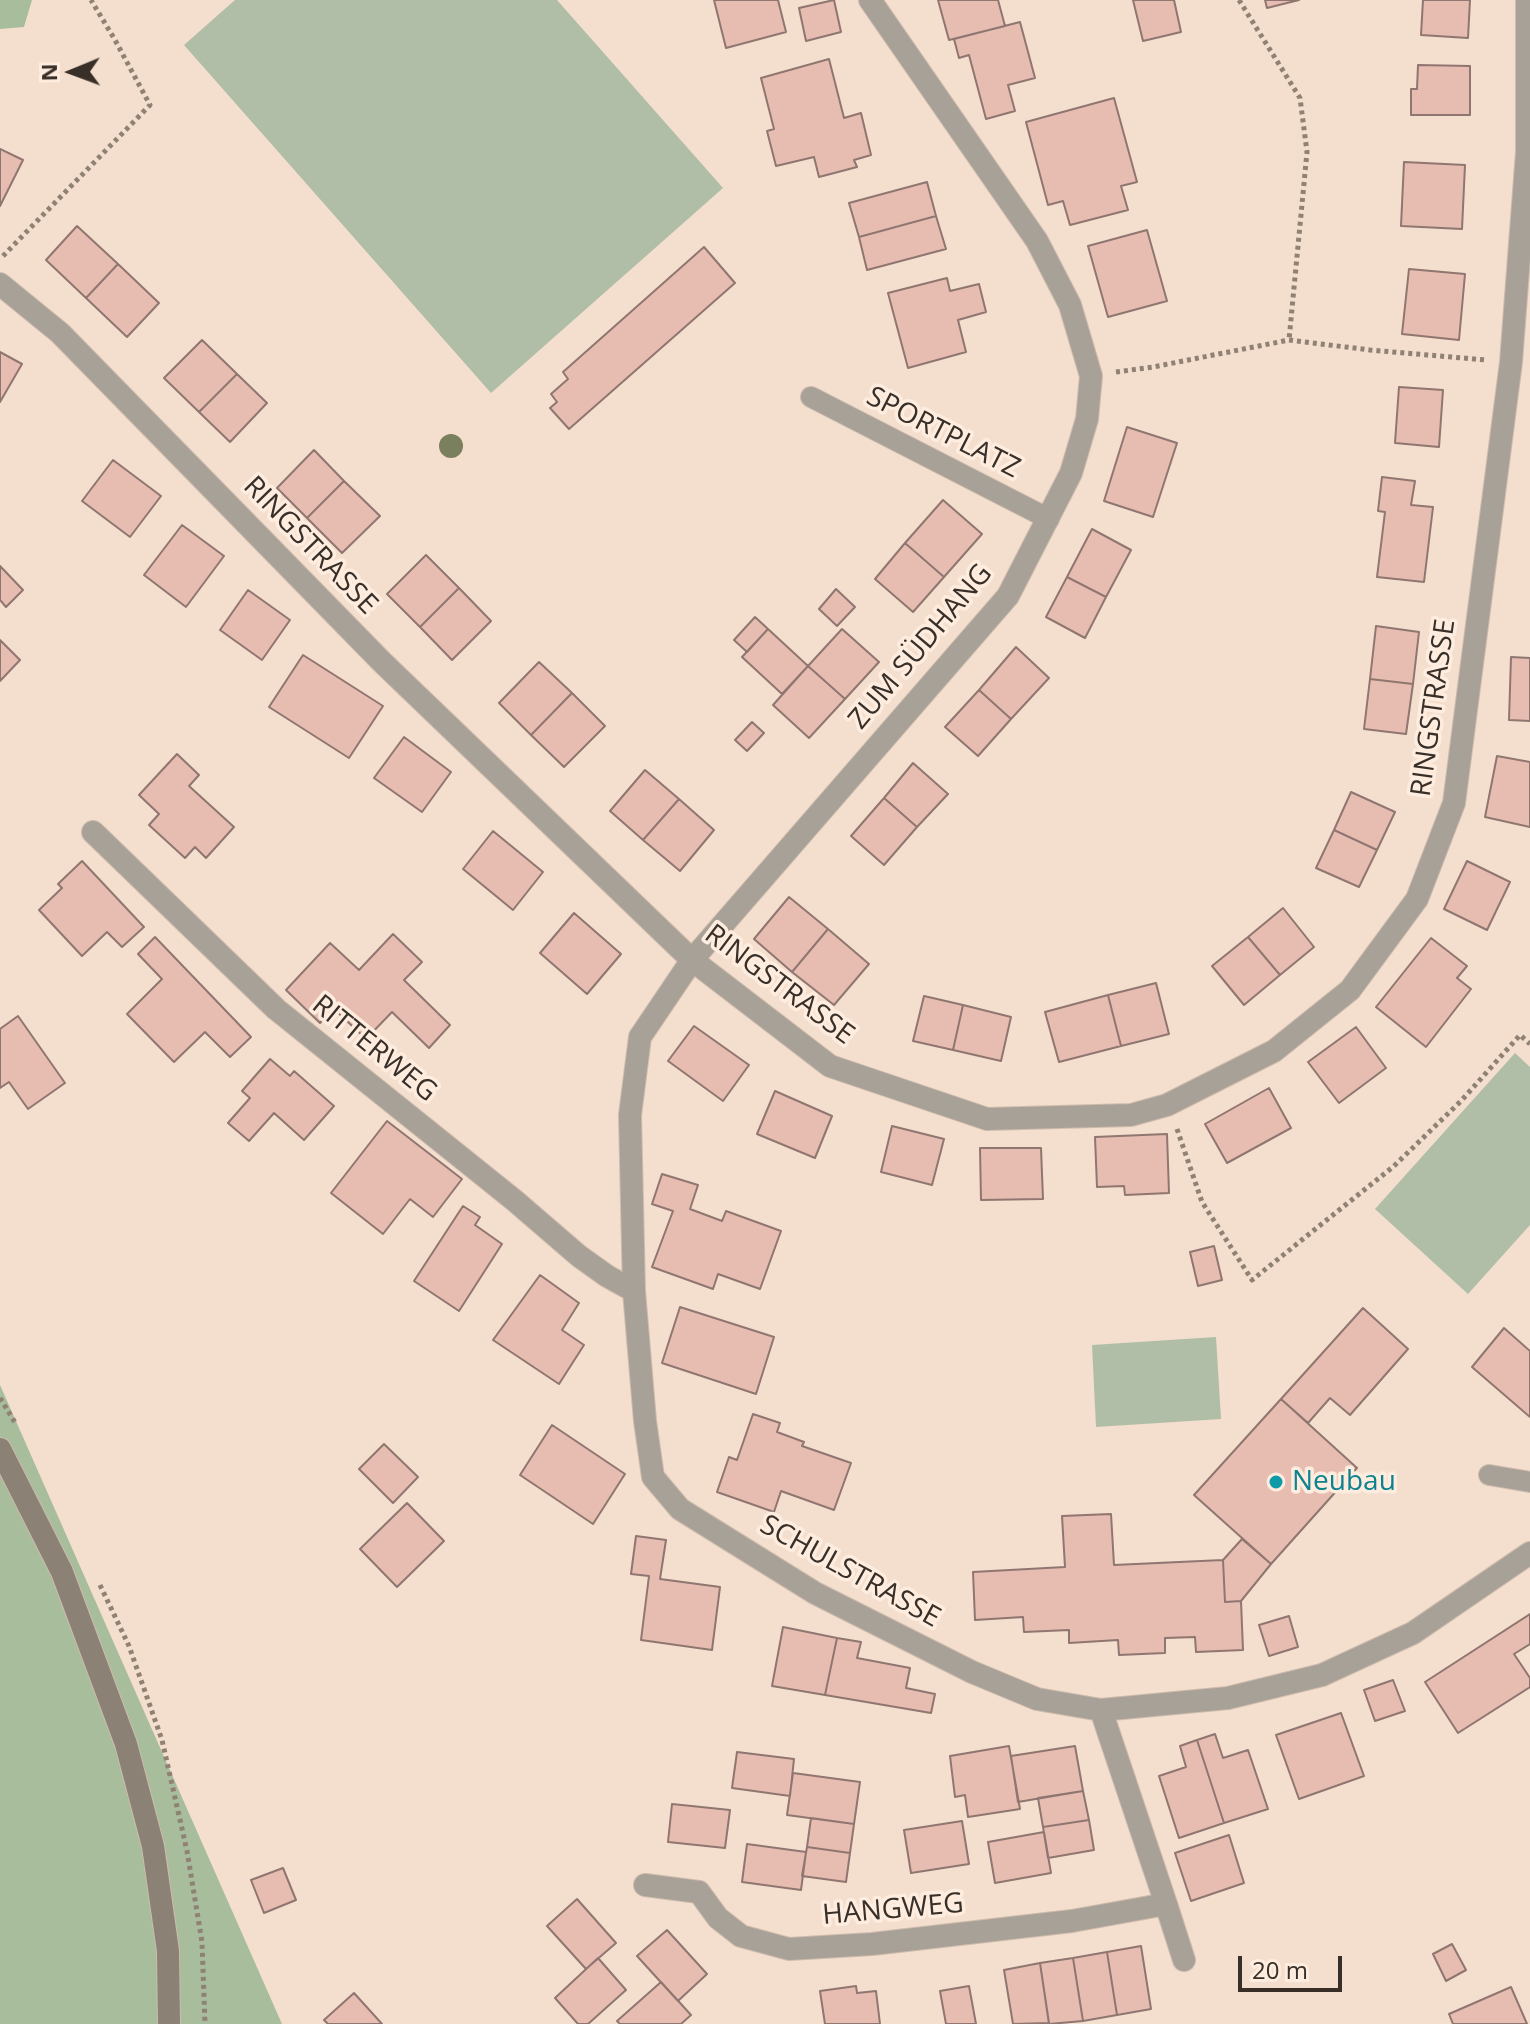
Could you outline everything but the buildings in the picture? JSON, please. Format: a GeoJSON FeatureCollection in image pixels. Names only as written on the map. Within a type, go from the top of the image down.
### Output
{"type":"FeatureCollection","features":[{"type":"Feature","properties":{"kind":"main road"},"geometry":{"type":"LineString","coordinates":[[0,1449],[62,1572],[126,1744],[153,1846],[168,1951],[169,2024]]}},
{"type":"Feature","properties":{"kind":"street","name":"ZUM SÜDHANG"},"geometry":{"type":"LineString","coordinates":[[692,960],[1008,596],[1071,473],[1087,419],[1091,376],[1070,305],[1037,241],[870,0]]}},
{"type":"Feature","properties":{"kind":"street","name":"RINGSTRASSE"},"geometry":{"type":"LineString","coordinates":[[0,284],[60,333],[382,662],[692,960],[830,1066],[987,1119],[1131,1115],[1167,1105],[1274,1051],[1350,990],[1417,899],[1454,803],[1511,362],[1527,152],[1527,0]]}},
{"type":"Feature","properties":{"kind":"street","name":"RITTERWEG"},"geometry":{"type":"LineString","coordinates":[[93,832],[276,1009],[579,1256],[634,1291]]}},
{"type":"Feature","properties":{"kind":"street","name":"SCHULSTRASSE"},"geometry":{"type":"LineString","coordinates":[[692,960],[640,1037],[630,1115],[634,1291],[645,1421],[653,1477],[680,1509],[815,1593],[972,1672],[1037,1699],[1101,1710],[1228,1698],[1322,1675],[1413,1633],[1530,1553]]}},
{"type":"Feature","properties":{"kind":"street"},"geometry":{"type":"LineString","coordinates":[[1101,1710],[1184,1960]]}},
{"type":"Feature","properties":{"kind":"street","name":"HANGWEG"},"geometry":{"type":"LineString","coordinates":[[645,1885],[699,1892],[718,1918],[741,1936],[789,1949],[872,1944],[1072,1921],[1166,1904]]}},
{"type":"Feature","properties":{"kind":"lane","name":"SPORTPLATZ"},"geometry":{"type":"LineString","coordinates":[[811,397],[1049,519]]}},
{"type":"Feature","properties":{"kind":"lane"},"geometry":{"type":"LineString","coordinates":[[1489,1475],[1530,1482]]}},
{"type":"Feature","properties":{"kind":"path"},"geometry":{"type":"LineString","coordinates":[[0,259],[150,105],[91,0]]}},
{"type":"Feature","properties":{"kind":"path"},"geometry":{"type":"LineString","coordinates":[[1239,0],[1300,98],[1307,152],[1289,340]]}},
{"type":"Feature","properties":{"kind":"path"},"geometry":{"type":"LineString","coordinates":[[1091,376],[1289,340],[1454,357]]}},
{"type":"Feature","properties":{"kind":"path"},"geometry":{"type":"LineString","coordinates":[[1167,1105],[1202,1202],[1252,1280],[1394,1166],[1461,1101],[1520,1035],[1530,1044]]}},
{"type":"Feature","properties":{"kind":"green space"},"geometry":{"type":"Polygon","coordinates":[[[0,0],[32,0],[24,27],[0,29],[0,0]]]}},
{"type":"Feature","properties":{"kind":"green space"},"geometry":{"type":"Polygon","coordinates":[[[235,0],[557,0],[723,188],[491,393],[184,45],[235,0]]]}},
{"type":"Feature","properties":{"kind":"green space"},"geometry":{"type":"Polygon","coordinates":[[[1515,1053],[1530,1067],[1530,1225],[1468,1294],[1375,1209],[1515,1053]]]}},
{"type":"Feature","properties":{"kind":"green space"},"geometry":{"type":"Polygon","coordinates":[[[1216,1337],[1221,1419],[1096,1427],[1092,1345],[1216,1337]]]}},
{"type":"Feature","properties":{"kind":"green space"},"geometry":{"type":"Polygon","coordinates":[[[0,1385],[282,2024],[0,2024],[0,1385]]]}},
{"type":"Feature","properties":{"kind":"place","name":"Neubau"},"geometry":{"type":"Point","coordinates":[1276,1482]}}]}
